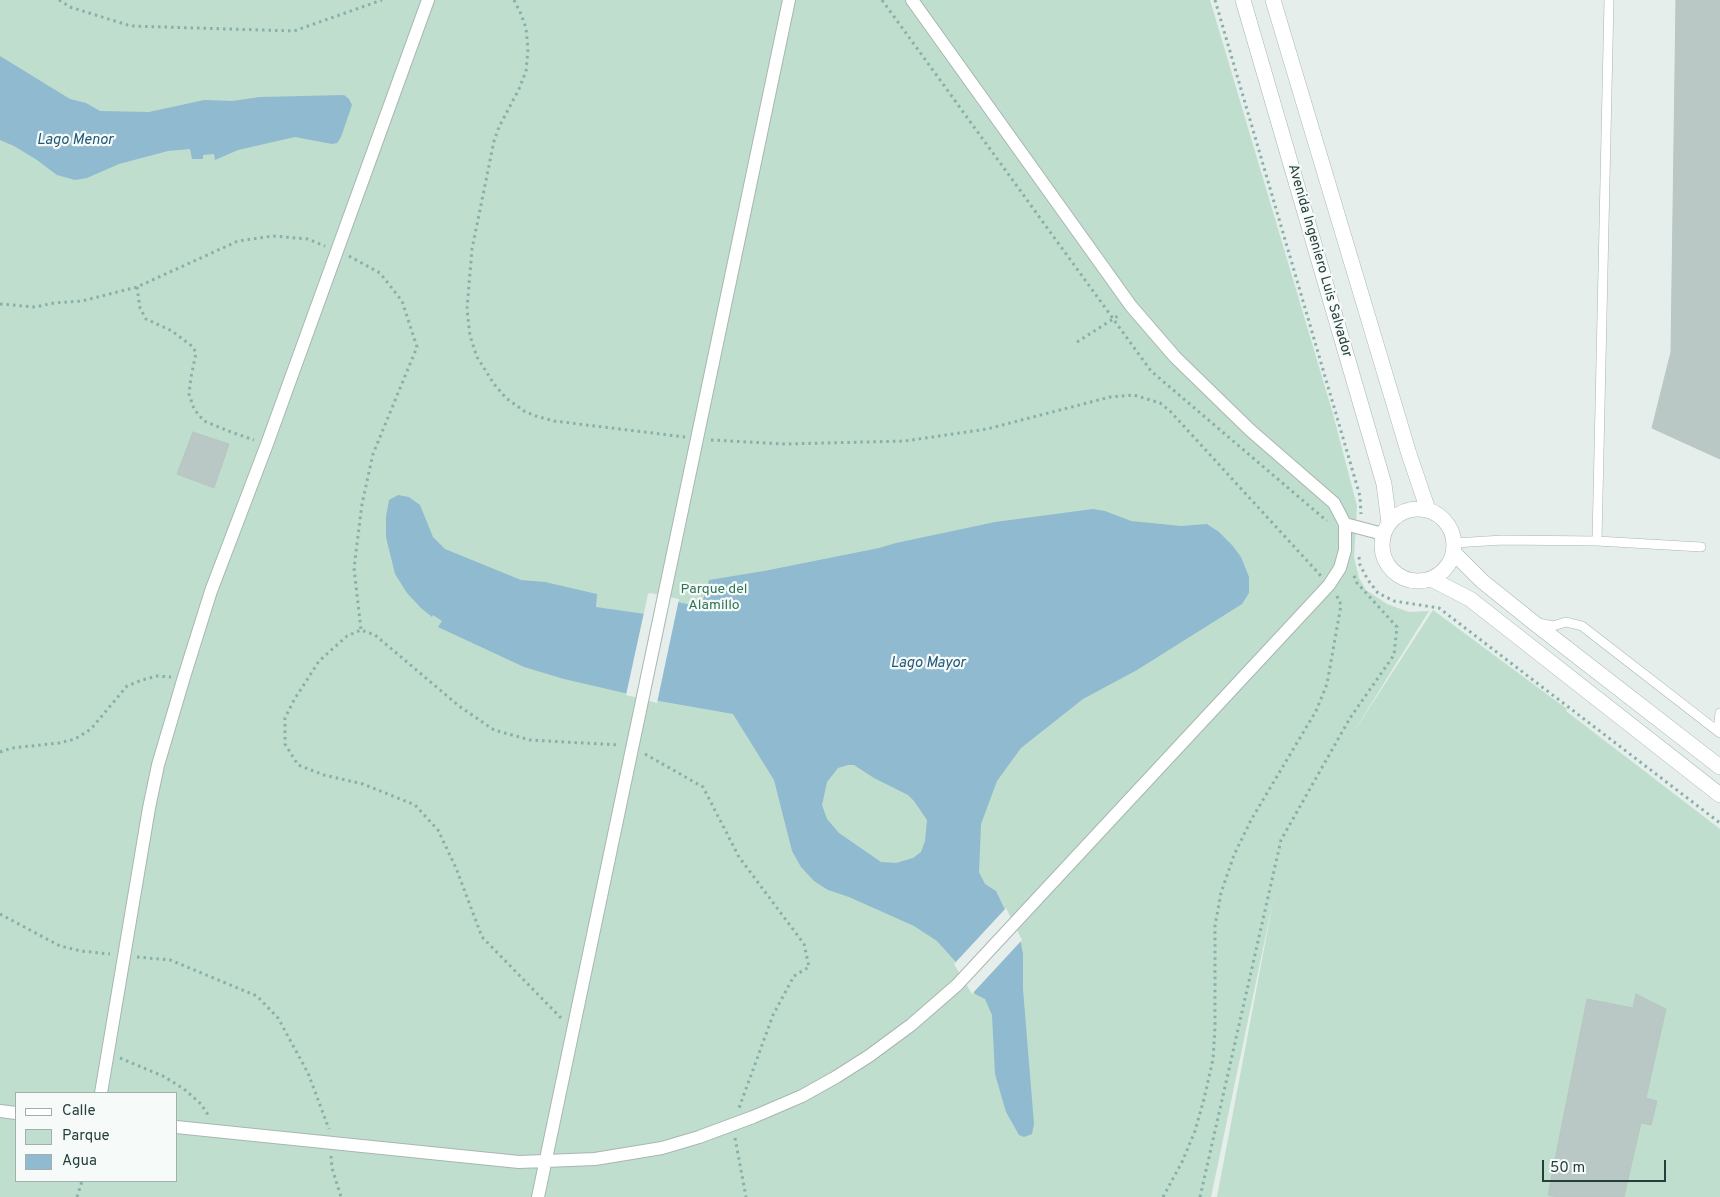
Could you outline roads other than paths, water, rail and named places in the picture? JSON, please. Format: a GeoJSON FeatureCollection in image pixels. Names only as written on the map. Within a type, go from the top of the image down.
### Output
{"type":"FeatureCollection","features":[{"type":"Feature","properties":{"kind":"street"},"geometry":{"type":"LineString","coordinates":[[101,1092],[151,800],[158,765],[184,677],[211,592],[267,444],[428,0]]}},
{"type":"Feature","properties":{"kind":"street"},"geometry":{"type":"LineString","coordinates":[[538,1197],[789,0]]}},
{"type":"Feature","properties":{"kind":"street"},"geometry":{"type":"LineString","coordinates":[[178,1127],[519,1162],[595,1159],[662,1148],[699,1137],[802,1096],[870,1056],[911,1025],[957,985],[1330,585],[1340,568],[1345,550],[1345,524],[1334,503],[1243,424],[1175,357],[1131,306],[912,0]]}},
{"type":"Feature","properties":{"kind":"street","name":"Avenida Ingeniero Luis Salvador"},"geometry":{"type":"LineString","coordinates":[[1243,0],[1384,484],[1386,528]]}},
{"type":"Feature","properties":{"kind":"street"},"geometry":{"type":"LineString","coordinates":[[1273,0],[1403,435],[1428,510]]}},
{"type":"Feature","properties":{"kind":"street"},"geometry":{"type":"LineString","coordinates":[[1406,510],[1428,510],[1438,514],[1452,532],[1454,548],[1449,564],[1442,573],[1432,579],[1420,582],[1397,576],[1383,557],[1381,545],[1386,528],[1396,516],[1406,510]]}},
{"type":"Feature","properties":{"kind":"street"},"geometry":{"type":"LineString","coordinates":[[1345,524],[1386,528]]}},
{"type":"Feature","properties":{"kind":"street"},"geometry":{"type":"LineString","coordinates":[[1454,548],[1482,581],[1720,767]]}},
{"type":"Feature","properties":{"kind":"street"},"geometry":{"type":"LineString","coordinates":[[1432,579],[1470,599],[1720,795]]}},
{"type":"Feature","properties":{"kind":"street"},"geometry":{"type":"LineString","coordinates":[[0,1111],[15,1113]]}},
{"type":"Feature","properties":{"kind":"lane"},"geometry":{"type":"LineString","coordinates":[[1597,541],[1610,0]]}},
{"type":"Feature","properties":{"kind":"lane"},"geometry":{"type":"LineString","coordinates":[[1454,548],[1503,540],[1597,541],[1701,547]]}},
{"type":"Feature","properties":{"kind":"lane"},"geometry":{"type":"LineString","coordinates":[[1533,622],[1553,626],[1566,622],[1582,626],[1719,732]]}},
{"type":"Feature","properties":{"kind":"lane"},"geometry":{"type":"LineString","coordinates":[[1719,732],[1720,713]]}},
{"type":"Feature","properties":{"kind":"water","name":"Lago Menor"},"geometry":{"type":"Polygon","coordinates":[[[0,56],[70,99],[86,103],[100,111],[149,112],[204,100],[232,101],[260,97],[344,95],[352,105],[341,137],[337,143],[332,144],[295,137],[238,150],[215,160],[214,154],[203,155],[203,159],[192,159],[190,149],[168,151],[119,164],[87,178],[75,180],[57,175],[37,160],[0,140],[0,56]]]}},
{"type":"Feature","properties":{"kind":"water","name":"Lago Mayor"},"geometry":{"type":"Polygon","coordinates":[[[398,495],[409,497],[420,505],[433,537],[445,549],[521,580],[545,582],[597,594],[596,607],[645,614],[649,596],[701,607],[709,580],[879,548],[995,522],[1093,509],[1105,511],[1131,521],[1181,526],[1207,524],[1219,532],[1241,557],[1249,577],[1249,593],[1242,604],[1137,670],[1083,699],[1021,748],[997,781],[981,824],[979,872],[985,884],[996,891],[1021,943],[1023,954],[1023,989],[1034,1124],[1032,1134],[1024,1137],[1019,1135],[1006,1112],[995,1074],[992,1015],[985,999],[975,994],[955,961],[937,941],[914,926],[849,897],[828,890],[814,881],[801,867],[792,851],[774,780],[733,714],[659,701],[564,679],[524,667],[438,627],[442,621],[433,615],[432,617],[421,608],[407,593],[395,574],[386,537],[386,517],[389,500],[398,495]],[[854,765],[838,768],[827,782],[822,805],[827,819],[839,833],[881,862],[896,863],[913,858],[921,852],[925,841],[927,820],[908,795],[874,778],[854,765]]]}},
{"type":"Feature","properties":{"kind":"park label","name":"Parque del Alamillo"},"geometry":{"type":"Point","coordinates":[714,598]}}]}
